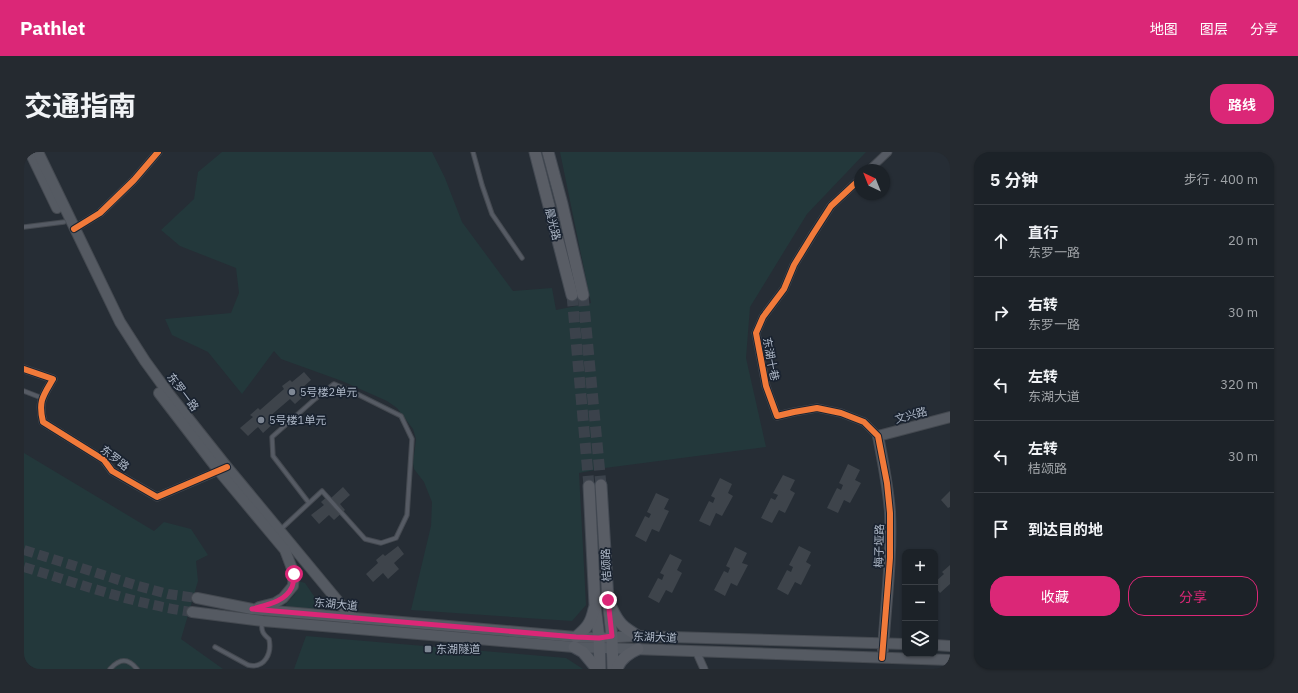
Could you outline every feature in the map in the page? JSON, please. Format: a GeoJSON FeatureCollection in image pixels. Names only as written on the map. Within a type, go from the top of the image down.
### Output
{"type":"FeatureCollection","features":[{"type":"Feature","properties":{"kind":"main road","name":"东罗一路"},"geometry":{"type":"LineString","coordinates":[[30,152],[40,164],[120,322],[132,341],[223,469],[285,550],[294,574],[292,586],[283,598],[252,609]]}},
{"type":"Feature","properties":{"kind":"main road","name":"东罗一路"},"geometry":{"type":"LineString","coordinates":[[38,152],[40,164],[64,222],[114,325],[163,398],[223,469],[280,530],[352,618]]}},
{"type":"Feature","properties":{"kind":"main road"},"geometry":{"type":"LineString","coordinates":[[24,156],[40,164],[45,152]]}},
{"type":"Feature","properties":{"kind":"main road","name":"晨光路"},"geometry":{"type":"LineString","coordinates":[[535,152],[577,295],[562,204],[548,152]]}},
{"type":"Feature","properties":{"kind":"main road","name":"文兴路"},"geometry":{"type":"LineString","coordinates":[[878,436],[950,417]]}},
{"type":"Feature","properties":{"kind":"main road","name":"梅子垭路"},"geometry":{"type":"LineString","coordinates":[[878,436],[887,483],[890,514],[890,558],[882,658]]}},
{"type":"Feature","properties":{"kind":"main road","name":"桔颂路"},"geometry":{"type":"LineString","coordinates":[[601,485],[613,669]]}},
{"type":"Feature","properties":{"kind":"main road","name":"桔颂路"},"geometry":{"type":"LineString","coordinates":[[589,486],[595,605],[599,643],[598,669]]}},
{"type":"Feature","properties":{"kind":"main road","name":"东湖大道"},"geometry":{"type":"LineString","coordinates":[[197,598],[252,609],[352,618],[575,642]]}},
{"type":"Feature","properties":{"kind":"main road"},"geometry":{"type":"LineString","coordinates":[[608,600],[616,618],[623,627],[638,636]]}},
{"type":"Feature","properties":{"kind":"main road"},"geometry":{"type":"LineString","coordinates":[[595,605],[592,620],[575,642],[598,669]]}},
{"type":"Feature","properties":{"kind":"main road","name":"东湖大道"},"geometry":{"type":"LineString","coordinates":[[192,612],[263,621],[575,642],[612,642],[638,636],[902,644]]}},
{"type":"Feature","properties":{"kind":"main road","name":"东湖大道"},"geometry":{"type":"LineString","coordinates":[[612,642],[638,649],[950,660]]}},
{"type":"Feature","properties":{"kind":"main road"},"geometry":{"type":"LineString","coordinates":[[938,645],[950,646]]}},
{"type":"Feature","properties":{"kind":"main road"},"geometry":{"type":"LineString","coordinates":[[617,669],[618,665],[624,658],[638,649]]}},
{"type":"Feature","properties":{"kind":"street"},"geometry":{"type":"LineString","coordinates":[[74,229],[100,213],[134,180],[158,152]]}},
{"type":"Feature","properties":{"kind":"street"},"geometry":{"type":"LineString","coordinates":[[875,164],[888,152]]}},
{"type":"Feature","properties":{"kind":"street","name":"东湖十巷"},"geometry":{"type":"LineString","coordinates":[[854,185],[831,206],[794,266],[784,289],[763,317],[756,333],[766,386],[777,416],[817,408],[841,413],[864,422],[878,436]]}},
{"type":"Feature","properties":{"kind":"street","name":"东罗路"},"geometry":{"type":"LineString","coordinates":[[24,369],[53,379],[42,398],[40,411],[43,422],[104,460],[112,471],[157,497],[223,469]]}},
{"type":"Feature","properties":{"kind":"street"},"geometry":{"type":"LineString","coordinates":[[696,651],[704,669]]}},
{"type":"Feature","properties":{"kind":"lane"},"geometry":{"type":"LineString","coordinates":[[473,152],[482,186],[492,214],[522,258]]}},
{"type":"Feature","properties":{"kind":"lane"},"geometry":{"type":"LineString","coordinates":[[24,227],[64,222]]}},
{"type":"Feature","properties":{"kind":"lane"},"geometry":{"type":"LineString","coordinates":[[280,530],[322,491],[365,539],[381,543],[396,538],[406,515],[412,439],[401,416],[334,384],[272,438],[272,456],[309,503]]}},
{"type":"Feature","properties":{"kind":"lane"},"geometry":{"type":"LineString","coordinates":[[24,391],[42,398]]}},
{"type":"Feature","properties":{"kind":"lane"},"geometry":{"type":"LineString","coordinates":[[215,647],[248,665],[254,666],[261,664],[267,658],[270,646],[269,639],[263,634],[263,621]]}},
{"type":"Feature","properties":{"kind":"lane"},"geometry":{"type":"LineString","coordinates":[[110,669],[116,662],[124,660],[132,662],[137,669]]}},
{"type":"Feature","properties":{"kind":"green space"},"geometry":{"type":"Polygon","coordinates":[[[222,152],[432,152],[445,178],[462,222],[513,291],[552,288],[556,310],[591,303],[560,152],[866,152],[807,214],[750,307],[746,358],[766,447],[605,468],[579,473],[586,605],[572,621],[411,610],[431,526],[432,502],[424,482],[414,469],[413,463],[416,439],[413,429],[397,408],[387,401],[342,381],[281,359],[274,351],[242,394],[208,352],[172,335],[165,319],[231,313],[239,293],[236,268],[180,246],[161,230],[194,199],[198,172],[222,152]]]}},
{"type":"Feature","properties":{"kind":"green space"},"geometry":{"type":"Polygon","coordinates":[[[24,453],[154,531],[164,522],[191,529],[208,555],[196,561],[198,581],[181,639],[223,669],[24,669],[24,453]]]}},
{"type":"Feature","properties":{"kind":"green space"},"geometry":{"type":"Polygon","coordinates":[[[298,581],[305,583],[316,599],[317,607],[314,610],[285,608],[286,604],[295,594],[298,581]]]}},
{"type":"Feature","properties":{"kind":"green space"},"geometry":{"type":"Polygon","coordinates":[[[306,636],[566,658],[583,669],[294,669],[306,636]]]}},
{"type":"Feature","properties":{"kind":"building"},"geometry":{"type":"Polygon","coordinates":[[[304,372],[311,380],[301,389],[306,394],[295,404],[290,399],[269,417],[274,423],[263,433],[258,427],[248,436],[240,428],[253,417],[250,415],[258,408],[260,410],[284,389],[282,386],[290,380],[292,382],[304,372]]]}},
{"type":"Feature","properties":{"kind":"building"},"geometry":{"type":"Polygon","coordinates":[[[848,464],[860,470],[855,480],[861,483],[850,503],[844,500],[838,513],[827,508],[837,488],[841,490],[843,485],[839,483],[848,464]]]}},
{"type":"Feature","properties":{"kind":"building"},"geometry":{"type":"Polygon","coordinates":[[[783,475],[795,480],[790,490],[795,493],[785,513],[779,510],[772,523],[761,518],[771,498],[775,500],[778,495],[773,493],[783,475]]]}},
{"type":"Feature","properties":{"kind":"building"},"geometry":{"type":"Polygon","coordinates":[[[720,478],[732,484],[728,493],[733,496],[722,516],[716,513],[710,526],[699,521],[709,501],[713,503],[715,498],[711,496],[720,478]]]}},
{"type":"Feature","properties":{"kind":"building"},"geometry":{"type":"Polygon","coordinates":[[[343,487],[350,495],[340,504],[345,510],[334,520],[329,515],[319,524],[311,515],[324,505],[321,502],[329,495],[331,498],[343,487]]]}},
{"type":"Feature","properties":{"kind":"building"},"geometry":{"type":"Polygon","coordinates":[[[950,491],[950,507],[948,508],[941,500],[950,491]]]}},
{"type":"Feature","properties":{"kind":"building"},"geometry":{"type":"Polygon","coordinates":[[[656,493],[669,499],[664,509],[669,511],[659,532],[652,529],[646,542],[635,536],[645,516],[649,518],[651,514],[647,512],[656,493]]]}},
{"type":"Feature","properties":{"kind":"building"},"geometry":{"type":"Polygon","coordinates":[[[398,546],[404,554],[394,563],[399,569],[388,579],[383,573],[373,582],[366,574],[378,563],[376,560],[383,554],[385,556],[398,546]]]}},
{"type":"Feature","properties":{"kind":"building"},"geometry":{"type":"Polygon","coordinates":[[[799,546],[811,552],[806,562],[811,565],[801,585],[795,582],[788,595],[777,589],[787,570],[791,572],[793,567],[789,565],[799,546]]]}},
{"type":"Feature","properties":{"kind":"building"},"geometry":{"type":"Polygon","coordinates":[[[735,547],[747,553],[742,563],[748,565],[737,586],[731,583],[725,596],[714,590],[724,571],[728,573],[730,568],[726,566],[735,547]]]}},
{"type":"Feature","properties":{"kind":"building"},"geometry":{"type":"Polygon","coordinates":[[[670,554],[682,560],[677,570],[682,573],[672,593],[666,590],[659,603],[648,597],[658,578],[662,580],[664,575],[660,573],[670,554]]]}},
{"type":"Feature","properties":{"kind":"building"},"geometry":{"type":"Polygon","coordinates":[[[950,565],[950,584],[940,593],[938,591],[938,579],[944,574],[942,572],[950,565]]]}},
{"type":"Feature","properties":{"kind":"tunnel"},"geometry":{"type":"LineString","coordinates":[[572,295],[589,486]]}},
{"type":"Feature","properties":{"kind":"tunnel"},"geometry":{"type":"LineString","coordinates":[[583,295],[601,485]]}},
{"type":"Feature","properties":{"kind":"tunnel"},"geometry":{"type":"LineString","coordinates":[[24,550],[138,586],[168,594],[197,598]]}},
{"type":"Feature","properties":{"kind":"tunnel"},"geometry":{"type":"LineString","coordinates":[[24,567],[128,599],[192,612]]}},
{"type":"Feature","properties":{"kind":"cycle path"},"geometry":{"type":"LineString","coordinates":[[74,229],[100,213],[134,180],[158,152]]}},
{"type":"Feature","properties":{"kind":"cycle path"},"geometry":{"type":"LineString","coordinates":[[854,185],[831,206],[794,265],[784,289],[763,317],[756,333],[766,386],[777,416],[817,408],[841,413],[864,422],[878,436],[887,483],[890,513],[890,558],[882,658]]}},
{"type":"Feature","properties":{"kind":"cycle path"},"geometry":{"type":"LineString","coordinates":[[24,369],[53,379],[42,399],[41,409],[43,422],[104,460],[112,471],[157,497],[227,467]]}},
{"type":"Feature","properties":{"kind":"place","name":"5号楼2单元"},"geometry":{"type":"Point","coordinates":[292,392]}},
{"type":"Feature","properties":{"kind":"place","name":"5号楼1单元"},"geometry":{"type":"Point","coordinates":[261,420]}},
{"type":"Feature","properties":{"kind":"place","name":"东湖隧道"},"geometry":{"type":"Point","coordinates":[428,649]}},
{"type":"Feature","properties":{"kind":"route"},"geometry":{"type":"LineString","coordinates":[[294,574],[292,586],[283,598],[252,609],[599,638],[612,636],[608,600]]}}]}
